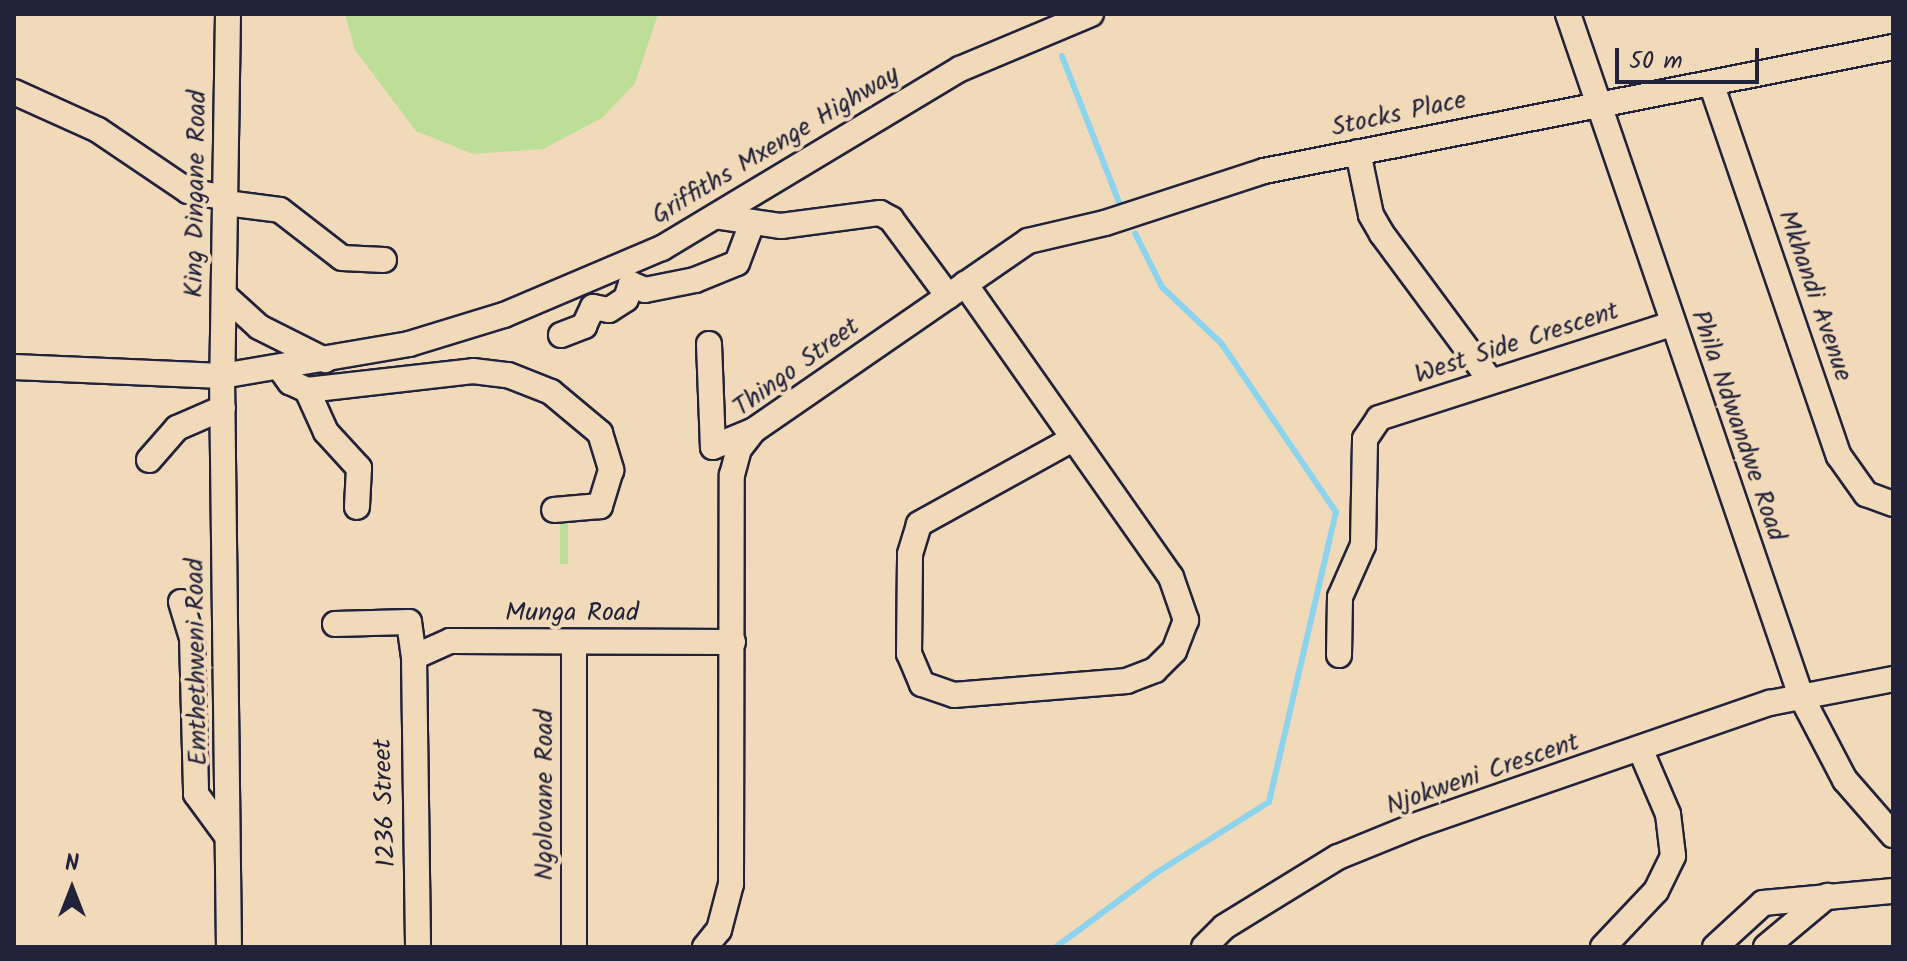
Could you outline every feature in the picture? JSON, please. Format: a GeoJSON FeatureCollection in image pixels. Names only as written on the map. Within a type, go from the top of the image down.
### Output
{"type":"FeatureCollection","features":[{"type":"Feature","properties":{"kind":"street","name":"King Dingane Road"},"geometry":{"type":"LineString","coordinates":[[222,376],[228,14]]}},
{"type":"Feature","properties":{"kind":"street","name":"Griffiths Mxenge Highway"},"geometry":{"type":"LineString","coordinates":[[14,367],[222,376],[409,344],[504,315],[582,286],[720,217],[948,75],[1091,14]]}},
{"type":"Feature","properties":{"kind":"street","name":"Phila Ndwandwe Road"},"geometry":{"type":"LineString","coordinates":[[1568,14],[1595,103],[1801,696],[1845,780],[1893,835]]}},
{"type":"Feature","properties":{"kind":"street","name":"Stocks Place"},"geometry":{"type":"LineString","coordinates":[[1215,187],[1358,152],[1595,103],[1891,55]]}},
{"type":"Feature","properties":{"kind":"street","name":"Mkhandi Avenue"},"geometry":{"type":"LineString","coordinates":[[1711,83],[1839,456],[1866,494],[1893,504]]}},
{"type":"Feature","properties":{"kind":"street"},"geometry":{"type":"LineString","coordinates":[[14,92],[98,130],[188,191],[280,210],[326,251],[342,258],[384,260]]}},
{"type":"Feature","properties":{"kind":"street"},"geometry":{"type":"LineString","coordinates":[[1358,152],[1371,215],[1490,380]]}},
{"type":"Feature","properties":{"kind":"street","name":"Thingo Street"},"geometry":{"type":"LineString","coordinates":[[705,947],[719,930],[731,884],[732,475],[739,449],[754,430],[1028,241],[1105,223],[1215,187]]}},
{"type":"Feature","properties":{"kind":"street"},"geometry":{"type":"LineString","coordinates":[[720,217],[781,226],[880,213],[891,219],[957,290],[1071,440],[1180,593],[1186,620],[1174,651],[1155,670],[1127,681],[954,695],[922,684],[909,654],[910,554],[919,524],[1071,440]]}},
{"type":"Feature","properties":{"kind":"street"},"geometry":{"type":"LineString","coordinates":[[561,335],[584,326],[593,307],[609,310],[626,299],[631,284],[645,290],[695,280],[737,263],[752,223]]}},
{"type":"Feature","properties":{"kind":"street"},"geometry":{"type":"LineString","coordinates":[[224,295],[259,327],[326,360]]}},
{"type":"Feature","properties":{"kind":"street","name":"West Side Crescent"},"geometry":{"type":"LineString","coordinates":[[1339,655],[1340,597],[1363,545],[1365,439],[1379,418],[1672,324]]}},
{"type":"Feature","properties":{"kind":"street"},"geometry":{"type":"LineString","coordinates":[[709,344],[713,447],[754,430]]}},
{"type":"Feature","properties":{"kind":"street"},"geometry":{"type":"LineString","coordinates":[[279,367],[290,382],[307,390],[473,371],[508,375],[551,392],[600,433],[611,470],[600,506],[554,510]]}},
{"type":"Feature","properties":{"kind":"street","name":"Emthethweni Road"},"geometry":{"type":"LineString","coordinates":[[222,376],[229,947]]}},
{"type":"Feature","properties":{"kind":"street"},"geometry":{"type":"LineString","coordinates":[[307,390],[326,432],[359,468],[357,507]]}},
{"type":"Feature","properties":{"kind":"street"},"geometry":{"type":"LineString","coordinates":[[149,460],[177,428],[223,408]]}},
{"type":"Feature","properties":{"kind":"street"},"geometry":{"type":"LineString","coordinates":[[181,602],[192,637],[196,794],[227,836]]}},
{"type":"Feature","properties":{"kind":"street","name":"1236 Street"},"geometry":{"type":"LineString","coordinates":[[335,624],[404,619],[409,622],[414,657],[418,947]]}},
{"type":"Feature","properties":{"kind":"street","name":"Munga Road"},"geometry":{"type":"LineString","coordinates":[[414,657],[450,641],[733,642]]}},
{"type":"Feature","properties":{"kind":"street","name":"Ngolovane Road"},"geometry":{"type":"LineString","coordinates":[[574,642],[574,947]]}},
{"type":"Feature","properties":{"kind":"street","name":"Njokweni Crescent"},"geometry":{"type":"LineString","coordinates":[[1204,947],[1224,927],[1338,857],[1414,826],[1801,696],[1893,679]]}},
{"type":"Feature","properties":{"kind":"street"},"geometry":{"type":"LineString","coordinates":[[1603,947],[1656,891],[1673,856],[1668,814],[1641,751]]}},
{"type":"Feature","properties":{"kind":"street"},"geometry":{"type":"LineString","coordinates":[[1715,947],[1763,903],[1893,891]]}},
{"type":"Feature","properties":{"kind":"street"},"geometry":{"type":"LineString","coordinates":[[1766,947],[1827,896]]}},
{"type":"Feature","properties":{"kind":"green space"},"geometry":{"type":"Polygon","coordinates":[[[345,14],[658,14],[635,83],[602,118],[543,149],[473,154],[416,131],[355,50],[345,14]]]}},
{"type":"Feature","properties":{"kind":"green space"},"geometry":{"type":"Polygon","coordinates":[[[560,510],[568,510],[568,564],[560,564],[560,510]]]}},
{"type":"Feature","properties":{"kind":"waterway"},"geometry":{"type":"LineString","coordinates":[[1062,56],[1121,207]]}},
{"type":"Feature","properties":{"kind":"waterway"},"geometry":{"type":"LineString","coordinates":[[1056,947],[1156,873],[1269,802],[1336,512],[1221,343],[1162,287],[1135,233]]}}]}
